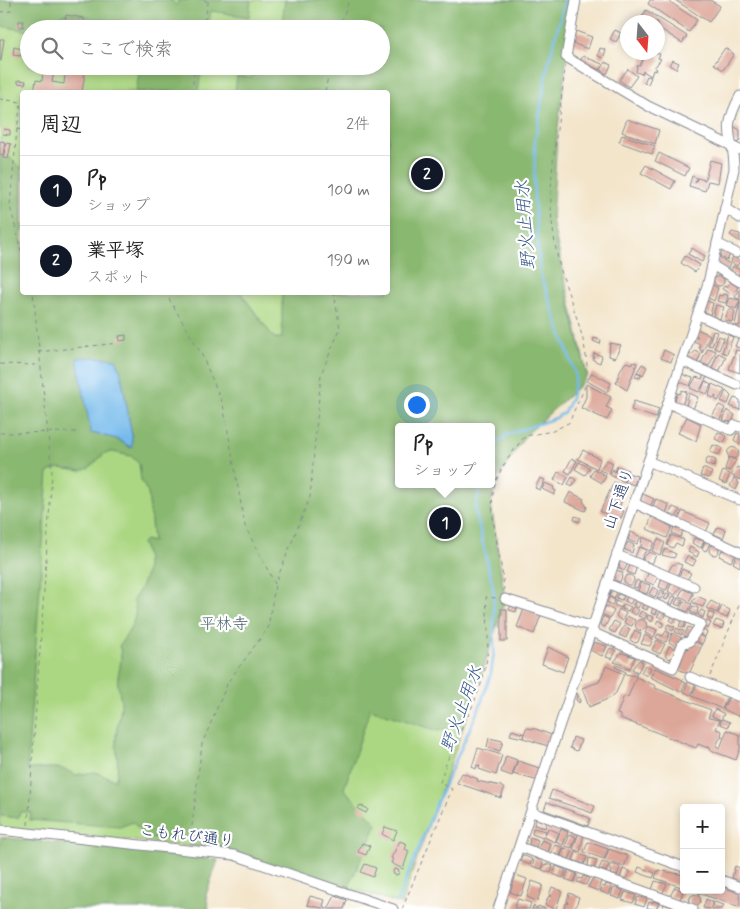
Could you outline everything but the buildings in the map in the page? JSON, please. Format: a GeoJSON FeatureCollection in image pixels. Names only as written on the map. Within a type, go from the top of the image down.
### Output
{"type":"FeatureCollection","features":[{"type":"Feature","properties":{"kind":"street"},"geometry":{"type":"LineString","coordinates":[[576,0],[566,57],[648,106],[729,143],[740,150]]}},
{"type":"Feature","properties":{"kind":"street","name":"山下通り"},"geometry":{"type":"LineString","coordinates":[[500,909],[616,555],[698,315],[712,265],[734,169],[734,154],[729,143],[728,128],[730,114],[740,96]]}},
{"type":"Feature","properties":{"kind":"street"},"geometry":{"type":"LineString","coordinates":[[725,208],[740,218]]}},
{"type":"Feature","properties":{"kind":"street"},"geometry":{"type":"LineString","coordinates":[[717,243],[736,253]]}},
{"type":"Feature","properties":{"kind":"street"},"geometry":{"type":"LineString","coordinates":[[712,265],[740,282]]}},
{"type":"Feature","properties":{"kind":"street"},"geometry":{"type":"LineString","coordinates":[[698,315],[740,334]]}},
{"type":"Feature","properties":{"kind":"street"},"geometry":{"type":"LineString","coordinates":[[682,361],[736,385]]}},
{"type":"Feature","properties":{"kind":"street"},"geometry":{"type":"LineString","coordinates":[[668,403],[731,430],[735,425],[740,427]]}},
{"type":"Feature","properties":{"kind":"street"},"geometry":{"type":"LineString","coordinates":[[648,461],[740,499]]}},
{"type":"Feature","properties":{"kind":"street"},"geometry":{"type":"LineString","coordinates":[[634,503],[740,552]]}},
{"type":"Feature","properties":{"kind":"street"},"geometry":{"type":"LineString","coordinates":[[616,555],[694,587]]}},
{"type":"Feature","properties":{"kind":"street"},"geometry":{"type":"LineString","coordinates":[[505,599],[592,629],[673,668],[682,643],[690,642],[701,624],[607,584]]}},
{"type":"Feature","properties":{"kind":"street"},"geometry":{"type":"LineString","coordinates":[[690,677],[740,697]]}},
{"type":"Feature","properties":{"kind":"street"},"geometry":{"type":"LineString","coordinates":[[532,812],[680,866]]}},
{"type":"Feature","properties":{"kind":"street","name":"こもれび通り"},"geometry":{"type":"LineString","coordinates":[[0,830],[234,855],[393,909]]}},
{"type":"Feature","properties":{"kind":"street"},"geometry":{"type":"LineString","coordinates":[[520,847],[693,909]]}},
{"type":"Feature","properties":{"kind":"street"},"geometry":{"type":"LineString","coordinates":[[725,881],[740,887]]}},
{"type":"Feature","properties":{"kind":"path"},"geometry":{"type":"LineString","coordinates":[[0,12],[11,11],[11,0]]}},
{"type":"Feature","properties":{"kind":"path"},"geometry":{"type":"LineString","coordinates":[[204,0],[208,3]]}},
{"type":"Feature","properties":{"kind":"path"},"geometry":{"type":"LineString","coordinates":[[205,20],[208,3],[211,0]]}},
{"type":"Feature","properties":{"kind":"path"},"geometry":{"type":"LineString","coordinates":[[342,20],[349,0]]}},
{"type":"Feature","properties":{"kind":"path"},"geometry":{"type":"LineString","coordinates":[[495,486],[510,454],[525,436],[553,431],[570,422],[572,413],[583,394],[587,375],[579,329],[562,274],[552,220],[554,155],[566,57]]}},
{"type":"Feature","properties":{"kind":"path"},"geometry":{"type":"LineString","coordinates":[[192,90],[194,75]]}},
{"type":"Feature","properties":{"kind":"path"},"geometry":{"type":"LineString","coordinates":[[326,90],[329,75]]}},
{"type":"Feature","properties":{"kind":"path"},"geometry":{"type":"LineString","coordinates":[[0,99],[20,102]]}},
{"type":"Feature","properties":{"kind":"path"},"geometry":{"type":"LineString","coordinates":[[20,109],[10,206],[20,246]]}},
{"type":"Feature","properties":{"kind":"path"},"geometry":{"type":"LineString","coordinates":[[27,833],[52,473],[39,365],[33,295]]}},
{"type":"Feature","properties":{"kind":"path"},"geometry":{"type":"LineString","coordinates":[[167,295],[201,353],[223,404],[245,526],[275,584]]}},
{"type":"Feature","properties":{"kind":"path"},"geometry":{"type":"LineString","coordinates":[[189,850],[202,744],[228,682],[268,628],[275,584],[310,497],[321,374],[340,328],[334,295]]}},
{"type":"Feature","properties":{"kind":"path"},"geometry":{"type":"LineString","coordinates":[[38,352],[118,343]]}},
{"type":"Feature","properties":{"kind":"path"},"geometry":{"type":"LineString","coordinates":[[0,364],[39,365]]}},
{"type":"Feature","properties":{"kind":"path"},"geometry":{"type":"LineString","coordinates":[[0,434],[78,432]]}},
{"type":"Feature","properties":{"kind":"path"},"geometry":{"type":"LineString","coordinates":[[402,909],[452,789],[440,784],[481,683],[488,649],[490,625],[486,597],[505,599],[501,555],[491,504],[494,488]]}},
{"type":"Feature","properties":{"kind":"path"},"geometry":{"type":"LineString","coordinates":[[707,684],[740,603]]}},
{"type":"Feature","properties":{"kind":"green space","name":"平林寺"},"geometry":{"type":"Polygon","coordinates":[[[0,0],[573,0],[552,124],[552,220],[587,375],[495,452],[495,423],[395,423],[395,488],[491,488],[485,576],[482,674],[401,904],[226,850],[0,828],[0,0]]]}},
{"type":"Feature","properties":{"kind":"green space"},"geometry":{"type":"Polygon","coordinates":[[[0,0],[170,0],[176,5],[180,0],[251,0],[249,17],[211,11],[210,20],[109,20],[64,14],[55,20],[20,20],[20,29],[0,26],[0,0]]]}},
{"type":"Feature","properties":{"kind":"green space","name":"平林寺"},"geometry":{"type":"Polygon","coordinates":[[[285,0],[574,0],[557,136],[552,220],[562,274],[587,375],[580,385],[525,436],[496,481],[495,486],[495,423],[395,423],[395,488],[494,488],[491,504],[505,599],[482,674],[459,726],[438,731],[370,709],[344,789],[377,824],[348,888],[226,850],[190,846],[190,838],[147,839],[133,822],[120,827],[30,820],[31,812],[20,812],[18,818],[0,816],[0,154],[7,155],[20,167],[20,295],[242,295],[274,338],[282,338],[282,295],[390,295],[390,90],[235,90],[237,76],[252,78],[252,75],[390,75],[390,20],[282,20],[285,0]],[[116,359],[91,433],[117,439],[131,448],[132,436],[120,368],[116,359]],[[113,452],[105,453],[89,468],[81,471],[59,468],[48,472],[27,769],[58,768],[75,775],[95,772],[115,780],[118,766],[116,733],[121,707],[118,687],[121,657],[119,646],[132,624],[135,612],[133,600],[146,573],[147,559],[142,543],[145,540],[153,542],[148,493],[141,480],[139,464],[131,456],[113,452]]]}},
{"type":"Feature","properties":{"kind":"green space"},"geometry":{"type":"Polygon","coordinates":[[[139,75],[201,75],[198,90],[136,90],[139,75]]]}},
{"type":"Feature","properties":{"kind":"green space"},"geometry":{"type":"Polygon","coordinates":[[[0,837],[218,860],[206,895],[209,909],[0,909],[0,837]]]}},
{"type":"Feature","properties":{"kind":"water"},"geometry":{"type":"Polygon","coordinates":[[[77,358],[116,359],[120,368],[132,436],[132,448],[117,439],[91,433],[77,358]]]}},
{"type":"Feature","properties":{"kind":"waterway","name":"野火止用水"},"geometry":{"type":"LineString","coordinates":[[495,448],[497,443],[508,434],[556,418],[564,412],[571,398],[576,376],[540,273],[534,196],[535,142],[547,69],[565,0]]}},
{"type":"Feature","properties":{"kind":"waterway","name":"野火止用水"},"geometry":{"type":"LineString","coordinates":[[397,902],[437,802],[480,706],[491,673],[494,651],[494,592],[475,508],[480,488]]}},
{"type":"Feature","properties":{"kind":"place","name":"業平塚"},"geometry":{"type":"Point","coordinates":[427,174]}},
{"type":"Feature","properties":{"kind":"place","name":"Pp"},"geometry":{"type":"Point","coordinates":[445,523]}}]}
